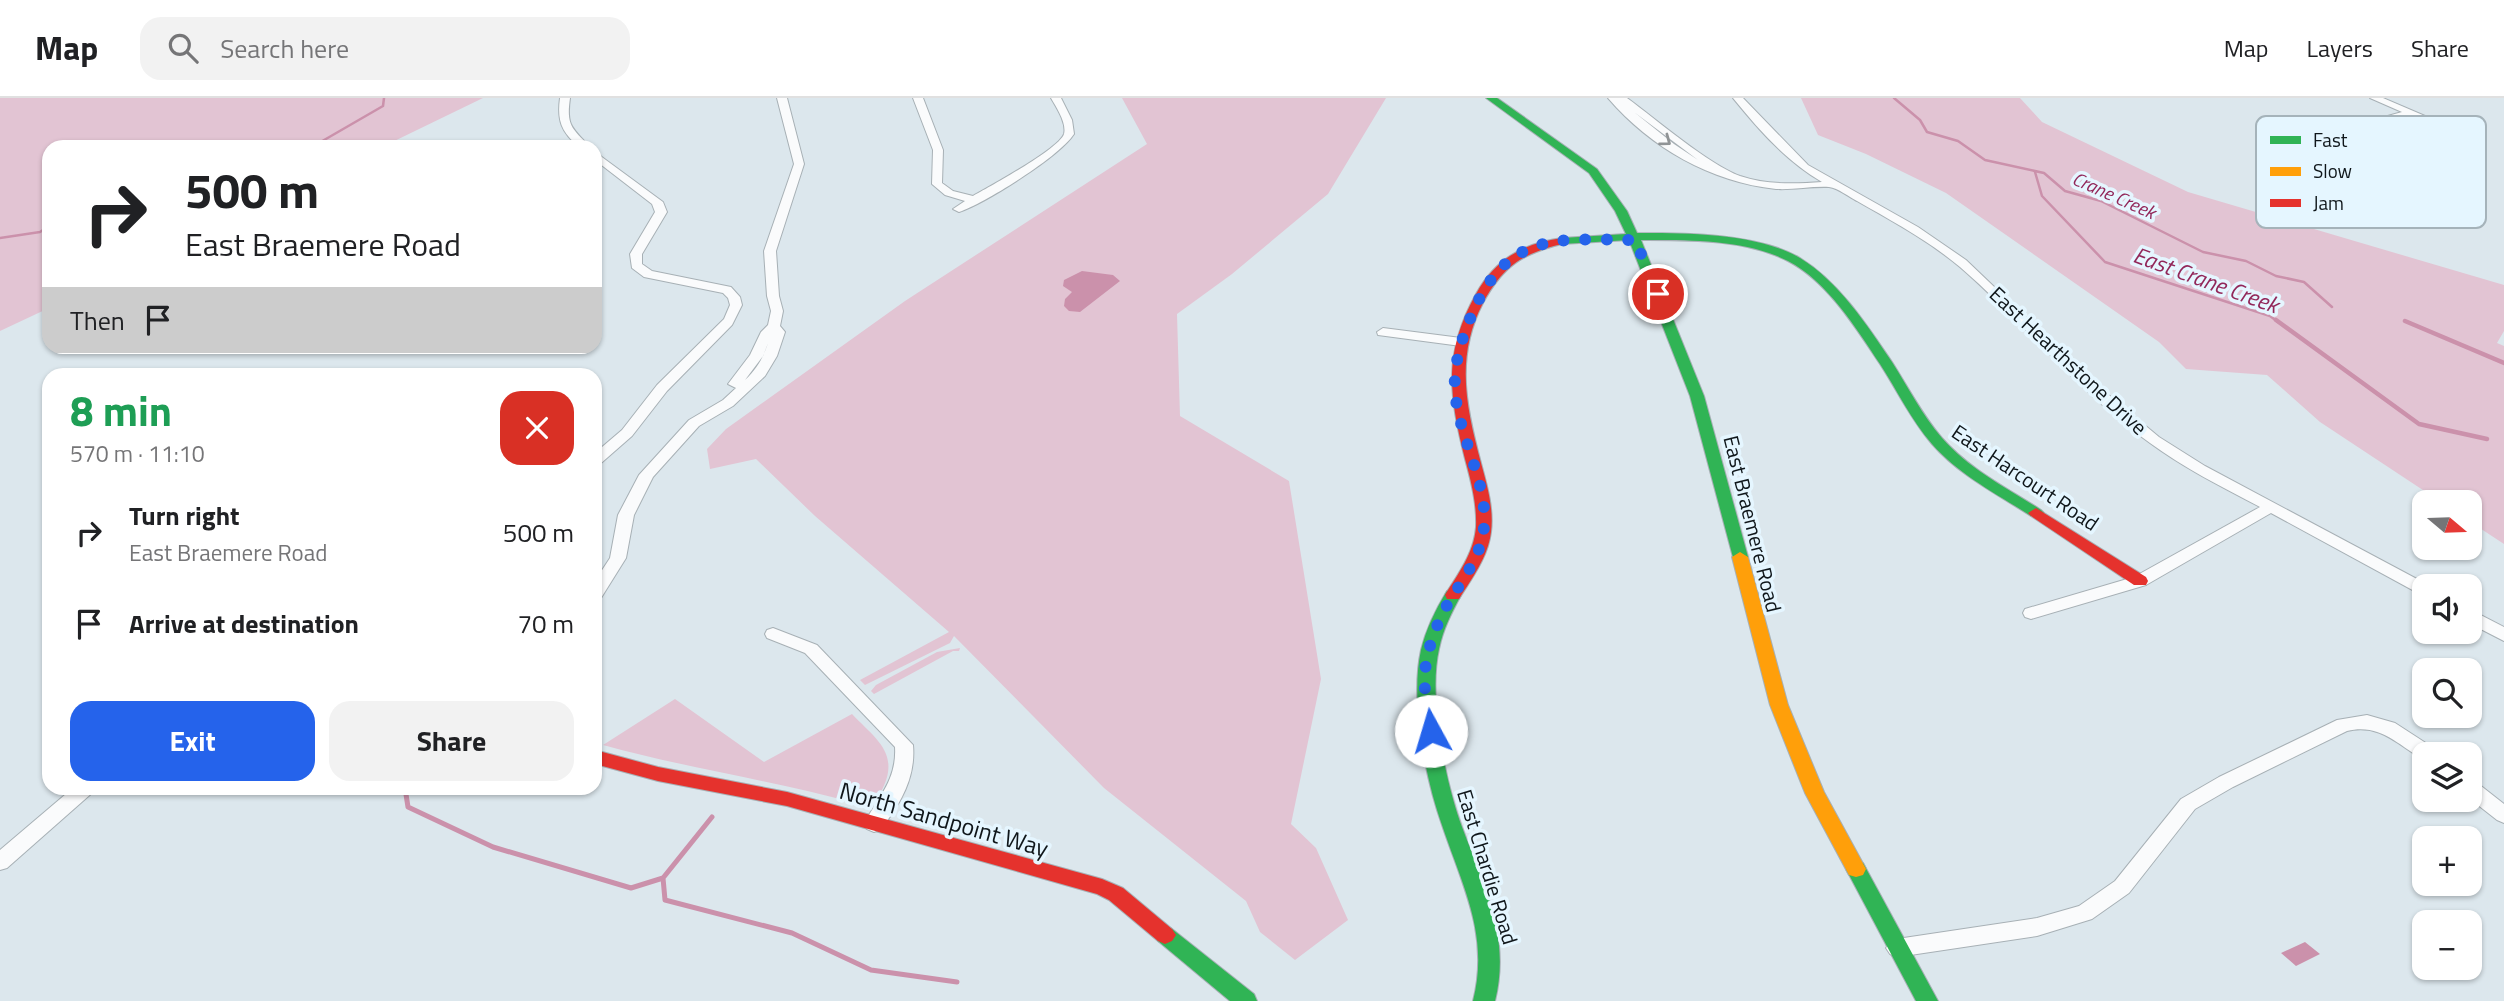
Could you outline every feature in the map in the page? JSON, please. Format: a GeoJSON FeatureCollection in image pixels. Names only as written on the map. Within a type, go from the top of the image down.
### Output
{"type":"FeatureCollection","features":[{"type":"Feature","properties":{"kind":"street"},"geometry":{"type":"LineString","coordinates":[[565,98],[561,119],[570,135],[576,140]]}},
{"type":"Feature","properties":{"kind":"street"},"geometry":{"type":"LineString","coordinates":[[602,583],[618,558],[626,515],[646,475],[694,423],[728,403],[760,373],[779,332],[774,327],[778,311],[773,296],[770,251],[799,164],[782,98]]}},
{"type":"Feature","properties":{"kind":"street"},"geometry":{"type":"LineString","coordinates":[[918,98],[938,150],[937,184],[949,193],[975,200]]}},
{"type":"Feature","properties":{"kind":"street"},"geometry":{"type":"LineString","coordinates":[[959,209],[1049,155],[1066,141],[1069,127],[1056,98]]}},
{"type":"Feature","properties":{"kind":"street","name":"East Braemere Road"},"geometry":{"type":"LineString","coordinates":[[1491,98],[1593,171],[1619,203],[1686,364],[1702,412],[1779,705],[1815,793],[1927,1001]]}},
{"type":"Feature","properties":{"kind":"street"},"geometry":{"type":"LineString","coordinates":[[1613,98],[1632,116],[1709,171],[1796,188],[1835,183]]}},
{"type":"Feature","properties":{"kind":"street"},"geometry":{"type":"LineString","coordinates":[[1620,98],[1716,168],[1736,178]]}},
{"type":"Feature","properties":{"kind":"street","name":"East Hearthstone Drive"},"geometry":{"type":"LineString","coordinates":[[1738,98],[1804,167],[1914,229],[1962,263],[2094,390],[2154,440],[2200,469],[2412,583]]}},
{"type":"Feature","properties":{"kind":"street"},"geometry":{"type":"LineString","coordinates":[[2375,98],[2418,116]]}},
{"type":"Feature","properties":{"kind":"street"},"geometry":{"type":"LineString","coordinates":[[2399,116],[2410,113]]}},
{"type":"Feature","properties":{"kind":"street"},"geometry":{"type":"LineString","coordinates":[[602,160],[657,202],[661,212],[636,254],[636,265],[648,274],[727,290],[734,295],[737,302],[736,312],[728,322],[662,388],[627,433],[602,455]]}},
{"type":"Feature","properties":{"kind":"street","name":"East Chardie Road"},"geometry":{"type":"LineString","coordinates":[[1484,1001],[1492,981],[1492,948],[1444,803],[1431,731],[1425,673],[1444,610],[1481,547],[1485,524],[1483,503],[1455,391],[1461,342],[1489,280],[1513,256],[1546,243],[1567,240],[1635,240]]}},
{"type":"Feature","properties":{"kind":"street","name":"East Harcourt Road"},"geometry":{"type":"LineString","coordinates":[[1635,240],[1730,240],[1759,245],[1794,258],[1856,323],[1888,366],[1924,429],[1938,446],[1958,462],[2140,581]]}},
{"type":"Feature","properties":{"kind":"street"},"geometry":{"type":"LineString","coordinates":[[1384,332],[1461,342]]}},
{"type":"Feature","properties":{"kind":"street"},"geometry":{"type":"LineString","coordinates":[[2031,613],[2140,581],[2271,508]]}},
{"type":"Feature","properties":{"kind":"street"},"geometry":{"type":"LineString","coordinates":[[2482,622],[2504,635]]}},
{"type":"Feature","properties":{"kind":"street"},"geometry":{"type":"LineString","coordinates":[[773,634],[811,649],[904,745],[906,759],[901,782],[874,824]]}},
{"type":"Feature","properties":{"kind":"street"},"geometry":{"type":"LineString","coordinates":[[1897,948],[2037,927],[2085,913],[2122,887],[2188,804],[2226,782],[2343,725],[2355,721],[2375,723],[2405,735],[2413,742]]}},
{"type":"Feature","properties":{"kind":"street","name":"North Sandpoint Way"},"geometry":{"type":"LineString","coordinates":[[602,759],[658,774],[787,799],[1102,887],[1116,894],[1246,1001]]}},
{"type":"Feature","properties":{"kind":"street"},"geometry":{"type":"LineString","coordinates":[[0,862],[77,795]]}},
{"type":"Feature","properties":{"kind":"street"},"geometry":{"type":"LineString","coordinates":[[2482,797],[2504,815]]}},
{"type":"Feature","properties":{"kind":"shaded area"},"geometry":{"type":"Polygon","coordinates":[[[0,98],[483,98],[396,140],[42,140],[42,311],[0,331],[0,98]]]}},
{"type":"Feature","properties":{"kind":"shaded area"},"geometry":{"type":"Polygon","coordinates":[[[1122,98],[1386,98],[1328,194],[1232,274],[1177,314],[1180,416],[1289,481],[1321,679],[1291,824],[1316,848],[1348,920],[1295,960],[1260,932],[1246,901],[1104,788],[954,636],[950,643],[865,685],[860,680],[949,632],[815,516],[756,459],[710,469],[707,449],[726,429],[905,301],[1147,144],[1122,98]]]}},
{"type":"Feature","properties":{"kind":"shaded area"},"geometry":{"type":"Polygon","coordinates":[[[1801,98],[2020,98],[2042,122],[2188,192],[2256,212],[2256,228],[2310,228],[2504,285],[2504,331],[2497,343],[2504,346],[2504,544],[2482,530],[2482,490],[2423,490],[2320,422],[2267,375],[2186,369],[2159,342],[1946,193],[1866,154],[1818,135],[1801,98]]]}},
{"type":"Feature","properties":{"kind":"shaded area"},"geometry":{"type":"Polygon","coordinates":[[[1082,271],[1113,275],[1120,281],[1080,312],[1069,311],[1064,306],[1065,299],[1072,292],[1063,286],[1064,280],[1082,271]]]}},
{"type":"Feature","properties":{"kind":"shaded area"},"geometry":{"type":"Polygon","coordinates":[[[960,648],[959,651],[953,651],[874,694],[871,691],[876,685],[937,652],[960,648]]]}},
{"type":"Feature","properties":{"kind":"shaded area"},"geometry":{"type":"Polygon","coordinates":[[[675,699],[764,762],[852,714],[883,748],[887,757],[887,779],[881,792],[862,804],[603,745],[675,699]]]}},
{"type":"Feature","properties":{"kind":"shaded area"},"geometry":{"type":"Polygon","coordinates":[[[2305,942],[2320,954],[2296,966],[2281,953],[2305,942]]]}},
{"type":"Feature","properties":{"kind":"waterway"},"geometry":{"type":"LineString","coordinates":[[324,140],[383,106],[384,98]]}},
{"type":"Feature","properties":{"kind":"waterway","name":"Crane Creek"},"geometry":{"type":"LineString","coordinates":[[1894,98],[1920,120],[1927,132],[1958,141],[1985,160],[2044,173],[2065,191],[2101,201],[2203,252],[2246,261],[2276,276],[2304,282],[2332,307]]}},
{"type":"Feature","properties":{"kind":"waterway","name":"East Crane Creek"},"geometry":{"type":"LineString","coordinates":[[2035,172],[2042,196],[2105,262],[2270,316],[2278,322]]}},
{"type":"Feature","properties":{"kind":"waterway"},"geometry":{"type":"LineString","coordinates":[[0,238],[42,231]]}},
{"type":"Feature","properties":{"kind":"waterway","name":"East Crane Creek"},"geometry":{"type":"LineString","coordinates":[[2276,320],[2419,424],[2487,439]]}},
{"type":"Feature","properties":{"kind":"waterway","name":"Crane Creek"},"geometry":{"type":"LineString","coordinates":[[2405,321],[2504,363]]}},
{"type":"Feature","properties":{"kind":"waterway"},"geometry":{"type":"LineString","coordinates":[[406,795],[408,807],[493,847],[631,888],[663,878]]}},
{"type":"Feature","properties":{"kind":"waterway"},"geometry":{"type":"LineString","coordinates":[[663,878],[712,817]]}},
{"type":"Feature","properties":{"kind":"waterway"},"geometry":{"type":"LineString","coordinates":[[663,878],[665,900],[792,933],[871,970],[957,982]]}},
{"type":"Feature","properties":{"kind":"traffic: fast"},"geometry":{"type":"LineString","coordinates":[[1491,98],[1593,171],[1621,211],[1642,255],[1697,396],[1740,557]]}},
{"type":"Feature","properties":{"kind":"traffic: fast"},"geometry":{"type":"LineString","coordinates":[[1562,241],[1614,237],[1714,240],[1772,250],[1793,259],[1818,277],[1850,314],[1887,365],[1926,427],[1944,449],[1977,475],[2036,513]]}},
{"type":"Feature","properties":{"kind":"traffic: fast"},"geometry":{"type":"LineString","coordinates":[[1453,595],[1442,614],[1430,650],[1427,667],[1428,704],[1446,807],[1476,890],[1488,935],[1491,957],[1484,1001]]}},
{"type":"Feature","properties":{"kind":"traffic: fast"},"geometry":{"type":"LineString","coordinates":[[1856,869],[1927,1001]]}},
{"type":"Feature","properties":{"kind":"traffic: fast"},"geometry":{"type":"LineString","coordinates":[[1165,935],[1246,1001]]}},
{"type":"Feature","properties":{"kind":"traffic: slow"},"geometry":{"type":"LineString","coordinates":[[1740,557],[1779,705],[1815,793],[1856,869]]}},
{"type":"Feature","properties":{"kind":"traffic: jam"},"geometry":{"type":"LineString","coordinates":[[1453,595],[1475,558],[1484,524],[1480,489],[1458,396],[1458,356],[1463,335],[1484,290],[1499,270],[1527,250],[1562,241]]}},
{"type":"Feature","properties":{"kind":"traffic: jam"},"geometry":{"type":"LineString","coordinates":[[2036,513],[2140,581]]}},
{"type":"Feature","properties":{"kind":"traffic: jam"},"geometry":{"type":"LineString","coordinates":[[602,759],[658,774],[787,799],[1102,887],[1116,894],[1165,935]]}},
{"type":"Feature","properties":{"kind":"route"},"geometry":{"type":"LineString","coordinates":[[1431,731],[1425,673],[1444,610],[1481,547],[1485,524],[1483,503],[1455,391],[1461,342],[1489,280],[1513,256],[1546,243],[1567,240],[1635,240],[1658,294]]}}]}
